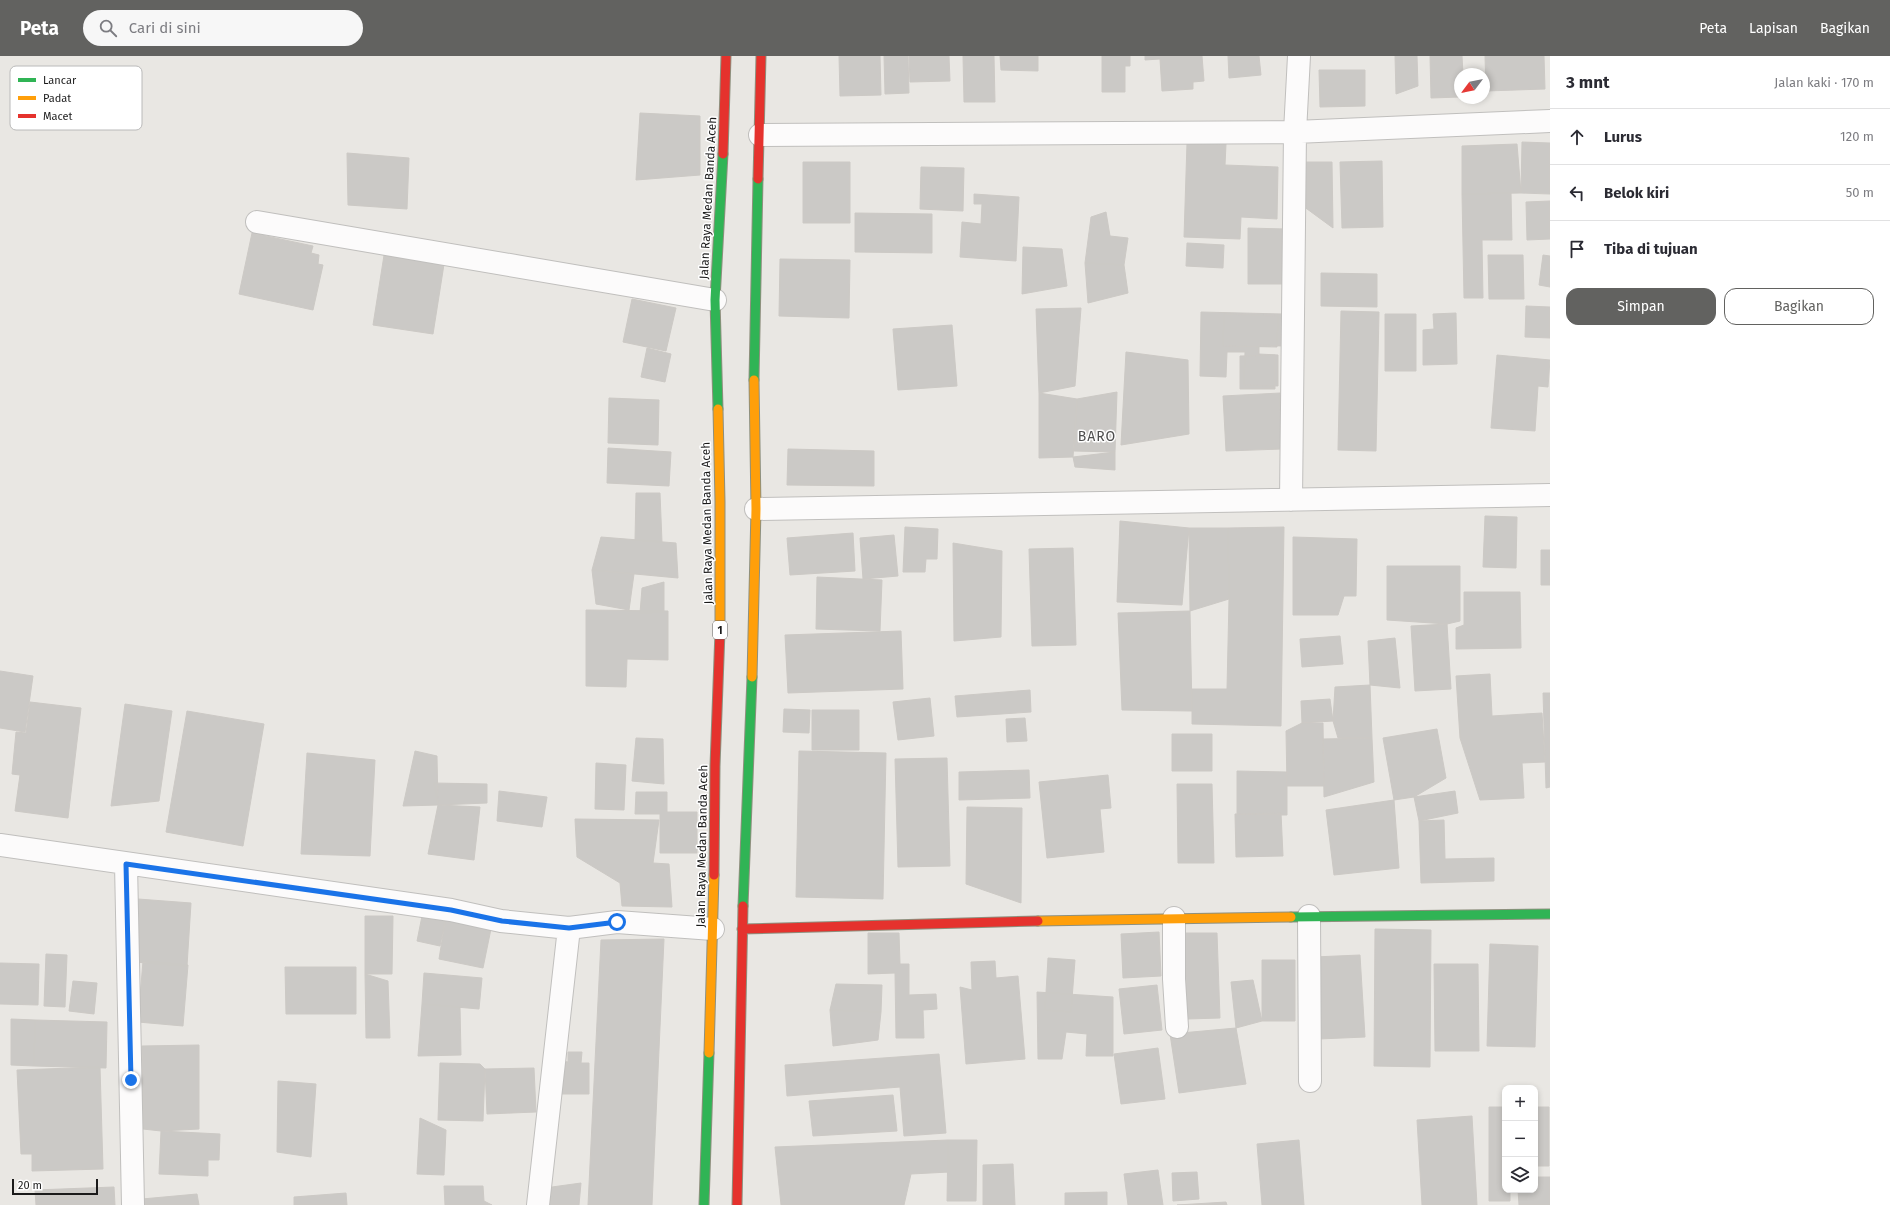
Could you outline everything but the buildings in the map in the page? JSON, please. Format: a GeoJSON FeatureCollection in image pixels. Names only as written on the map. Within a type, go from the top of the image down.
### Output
{"type":"FeatureCollection","features":[{"type":"Feature","properties":{"kind":"main road","name":"Jalan Raya Medan Banda Aceh"},"geometry":{"type":"LineString","coordinates":[[704,1205],[714,930],[720,638],[720,510],[715,300],[725,124],[726,56]]}},
{"type":"Feature","properties":{"kind":"main road"},"geometry":{"type":"LineString","coordinates":[[737,1205],[746,769],[756,509],[754,386],[761,56]]}},
{"type":"Feature","properties":{"kind":"main road"},"geometry":{"type":"LineString","coordinates":[[742,929],[949,922],[1309,916],[1550,914]]}},
{"type":"Feature","properties":{"kind":"street"},"geometry":{"type":"LineString","coordinates":[[1291,500],[1295,132],[1299,56]]}},
{"type":"Feature","properties":{"kind":"street"},"geometry":{"type":"LineString","coordinates":[[760,135],[1295,132],[1550,121]]}},
{"type":"Feature","properties":{"kind":"street"},"geometry":{"type":"LineString","coordinates":[[257,222],[715,300]]}},
{"type":"Feature","properties":{"kind":"street"},"geometry":{"type":"LineString","coordinates":[[756,509],[1550,495]]}},
{"type":"Feature","properties":{"kind":"street"},"geometry":{"type":"LineString","coordinates":[[0,845],[451,910],[502,921],[569,928],[617,922],[714,930]]}},
{"type":"Feature","properties":{"kind":"street"},"geometry":{"type":"LineString","coordinates":[[126,864],[133,1205]]}},
{"type":"Feature","properties":{"kind":"street"},"geometry":{"type":"LineString","coordinates":[[1309,916],[1310,1081]]}},
{"type":"Feature","properties":{"kind":"street"},"geometry":{"type":"LineString","coordinates":[[1174,918],[1174,979],[1177,1027]]}},
{"type":"Feature","properties":{"kind":"street"},"geometry":{"type":"LineString","coordinates":[[538,1205],[569,928]]}},
{"type":"Feature","properties":{"kind":"traffic: fast"},"geometry":{"type":"LineString","coordinates":[[718,409],[715,300],[723,154]]}},
{"type":"Feature","properties":{"kind":"traffic: fast"},"geometry":{"type":"LineString","coordinates":[[754,380],[758,179]]}},
{"type":"Feature","properties":{"kind":"traffic: fast"},"geometry":{"type":"LineString","coordinates":[[743,906],[752,677]]}},
{"type":"Feature","properties":{"kind":"traffic: fast"},"geometry":{"type":"LineString","coordinates":[[1291,917],[1550,914]]}},
{"type":"Feature","properties":{"kind":"traffic: fast"},"geometry":{"type":"LineString","coordinates":[[704,1205],[709,1053]]}},
{"type":"Feature","properties":{"kind":"traffic: slow"},"geometry":{"type":"LineString","coordinates":[[752,677],[756,509],[754,380]]}},
{"type":"Feature","properties":{"kind":"traffic: slow"},"geometry":{"type":"LineString","coordinates":[[718,409],[720,631]]}},
{"type":"Feature","properties":{"kind":"traffic: slow"},"geometry":{"type":"LineString","coordinates":[[709,1053],[714,875]]}},
{"type":"Feature","properties":{"kind":"traffic: slow"},"geometry":{"type":"LineString","coordinates":[[1038,921],[1291,917]]}},
{"type":"Feature","properties":{"kind":"traffic: jam"},"geometry":{"type":"LineString","coordinates":[[723,154],[726,56]]}},
{"type":"Feature","properties":{"kind":"traffic: jam"},"geometry":{"type":"LineString","coordinates":[[758,179],[761,56]]}},
{"type":"Feature","properties":{"kind":"traffic: jam"},"geometry":{"type":"LineString","coordinates":[[714,875],[715,766],[720,631]]}},
{"type":"Feature","properties":{"kind":"traffic: jam"},"geometry":{"type":"LineString","coordinates":[[737,1205],[743,906]]}},
{"type":"Feature","properties":{"kind":"traffic: jam"},"geometry":{"type":"LineString","coordinates":[[742,929],[1038,921]]}},
{"type":"Feature","properties":{"kind":"district","name":"BARO"},"geometry":{"type":"Point","coordinates":[1097,436]}},
{"type":"Feature","properties":{"kind":"route"},"geometry":{"type":"LineString","coordinates":[[131,1080],[126,864],[451,910],[502,921],[569,928],[617,922]]}}]}
